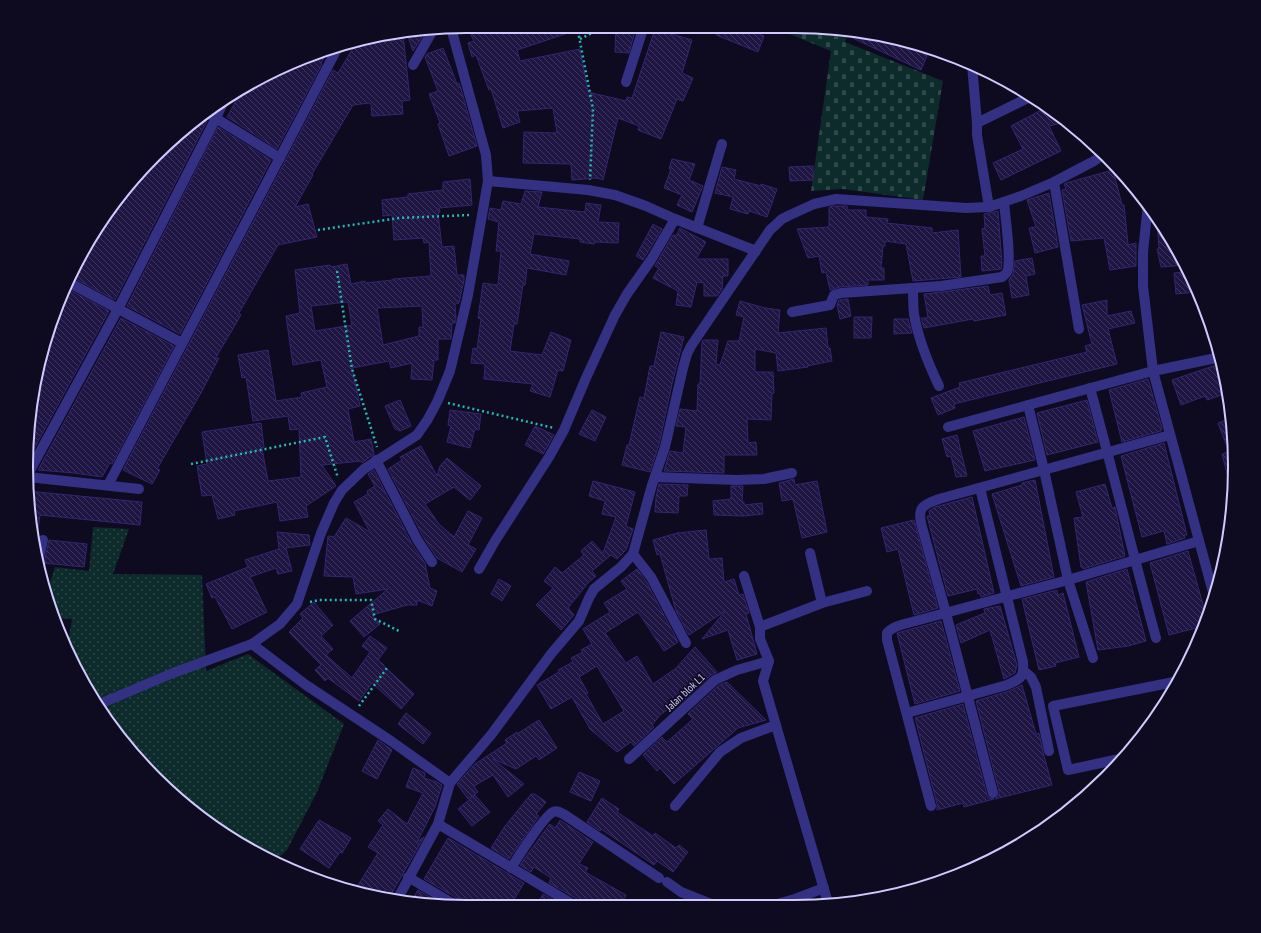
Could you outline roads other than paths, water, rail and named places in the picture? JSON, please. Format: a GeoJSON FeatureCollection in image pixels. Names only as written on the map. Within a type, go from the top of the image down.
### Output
{"type":"FeatureCollection","features":[{"type":"Feature","properties":{"kind":"street"},"geometry":{"type":"LineString","coordinates":[[103,703],[173,673],[252,644],[280,624],[297,604],[321,533],[334,503],[342,490],[364,468],[417,435],[428,420],[450,371],[466,302],[488,181],[486,155],[453,33]]}},
{"type":"Feature","properties":{"kind":"street"},"geometry":{"type":"LineString","coordinates":[[626,82],[642,33]]}},
{"type":"Feature","properties":{"kind":"street"},"geometry":{"type":"LineString","coordinates":[[413,65],[430,35]]}},
{"type":"Feature","properties":{"kind":"street"},"geometry":{"type":"LineString","coordinates":[[108,485],[334,54]]}},
{"type":"Feature","properties":{"kind":"street"},"geometry":{"type":"LineString","coordinates":[[973,72],[977,135],[989,207]]}},
{"type":"Feature","properties":{"kind":"street"},"geometry":{"type":"LineString","coordinates":[[977,123],[1025,100]]}},
{"type":"Feature","properties":{"kind":"street"},"geometry":{"type":"LineString","coordinates":[[33,466],[118,309],[213,116],[280,158]]}},
{"type":"Feature","properties":{"kind":"street"},"geometry":{"type":"LineString","coordinates":[[697,228],[722,144]]}},
{"type":"Feature","properties":{"kind":"street"},"geometry":{"type":"LineString","coordinates":[[400,895],[438,824],[450,783],[491,735],[551,654],[579,621],[594,589],[621,567],[633,554],[655,476],[666,447],[683,368],[689,350],[770,230],[782,219],[814,204],[836,199],[966,208],[989,207],[1054,182],[1099,158]]}},
{"type":"Feature","properties":{"kind":"street"},"geometry":{"type":"LineString","coordinates":[[488,181],[588,190],[615,195],[646,206],[674,219],[756,251]]}},
{"type":"Feature","properties":{"kind":"street"},"geometry":{"type":"LineString","coordinates":[[1054,182],[1079,329]]}},
{"type":"Feature","properties":{"kind":"street"},"geometry":{"type":"LineString","coordinates":[[792,312],[830,305],[834,294],[941,286],[1005,275],[1008,271],[1008,251],[1004,202]]}},
{"type":"Feature","properties":{"kind":"street"},"geometry":{"type":"LineString","coordinates":[[1147,215],[1143,252],[1143,286],[1153,371],[1211,585]]}},
{"type":"Feature","properties":{"kind":"street"},"geometry":{"type":"LineString","coordinates":[[480,569],[495,541],[549,457],[564,430],[615,315],[627,294],[654,256],[674,219]]}},
{"type":"Feature","properties":{"kind":"street"},"geometry":{"type":"LineString","coordinates":[[73,285],[182,343]]}},
{"type":"Feature","properties":{"kind":"street"},"geometry":{"type":"LineString","coordinates":[[913,288],[916,326],[926,359],[939,386]]}},
{"type":"Feature","properties":{"kind":"street"},"geometry":{"type":"LineString","coordinates":[[948,427],[1153,371],[1214,358]]}},
{"type":"Feature","properties":{"kind":"street"},"geometry":{"type":"LineString","coordinates":[[1090,388],[1156,638]]}},
{"type":"Feature","properties":{"kind":"street"},"geometry":{"type":"LineString","coordinates":[[1028,405],[1068,580],[1093,658]]}},
{"type":"Feature","properties":{"kind":"street"},"geometry":{"type":"LineString","coordinates":[[993,793],[919,513],[923,507],[932,501],[1170,435]]}},
{"type":"Feature","properties":{"kind":"street"},"geometry":{"type":"LineString","coordinates":[[378,459],[418,541],[432,562]]}},
{"type":"Feature","properties":{"kind":"street"},"geometry":{"type":"LineString","coordinates":[[655,476],[737,480],[764,479],[792,473]]}},
{"type":"Feature","properties":{"kind":"street"},"geometry":{"type":"LineString","coordinates":[[33,476],[139,489]]}},
{"type":"Feature","properties":{"kind":"street"},"geometry":{"type":"LineString","coordinates":[[908,714],[1017,681],[1022,677],[1024,671],[980,488]]}},
{"type":"Feature","properties":{"kind":"street"},"geometry":{"type":"LineString","coordinates":[[41,550],[43,540]]}},
{"type":"Feature","properties":{"kind":"street"},"geometry":{"type":"LineString","coordinates":[[932,806],[887,640],[887,634],[894,628],[1135,561],[1199,541]]}},
{"type":"Feature","properties":{"kind":"street"},"geometry":{"type":"LineString","coordinates":[[810,553],[822,603]]}},
{"type":"Feature","properties":{"kind":"street"},"geometry":{"type":"LineString","coordinates":[[633,554],[651,577],[686,644]]}},
{"type":"Feature","properties":{"kind":"street"},"geometry":{"type":"LineString","coordinates":[[744,576],[760,627],[760,639],[768,661],[763,681],[827,899]]}},
{"type":"Feature","properties":{"kind":"street"},"geometry":{"type":"LineString","coordinates":[[760,627],[822,603],[867,591]]}},
{"type":"Feature","properties":{"kind":"street"},"geometry":{"type":"LineString","coordinates":[[252,644],[306,685],[353,715],[450,783]]}},
{"type":"Feature","properties":{"kind":"street","name":"Jalan blok L1"},"geometry":{"type":"LineString","coordinates":[[629,759],[715,680],[737,670],[768,661]]}},
{"type":"Feature","properties":{"kind":"street"},"geometry":{"type":"LineString","coordinates":[[1024,671],[1031,677],[1036,687],[1049,751]]}},
{"type":"Feature","properties":{"kind":"street"},"geometry":{"type":"LineString","coordinates":[[1112,761],[1068,770],[1053,706],[1170,683]]}},
{"type":"Feature","properties":{"kind":"street"},"geometry":{"type":"LineString","coordinates":[[675,806],[720,752],[741,738],[776,725]]}},
{"type":"Feature","properties":{"kind":"street"},"geometry":{"type":"LineString","coordinates":[[512,868],[528,843],[548,817],[552,812],[557,811],[681,892],[701,900]]}},
{"type":"Feature","properties":{"kind":"street"},"geometry":{"type":"LineString","coordinates":[[438,824],[566,900]]}},
{"type":"Feature","properties":{"kind":"street"},"geometry":{"type":"LineString","coordinates":[[408,877],[446,899]]}},
{"type":"Feature","properties":{"kind":"street"},"geometry":{"type":"LineString","coordinates":[[791,900],[824,888]]}}]}
